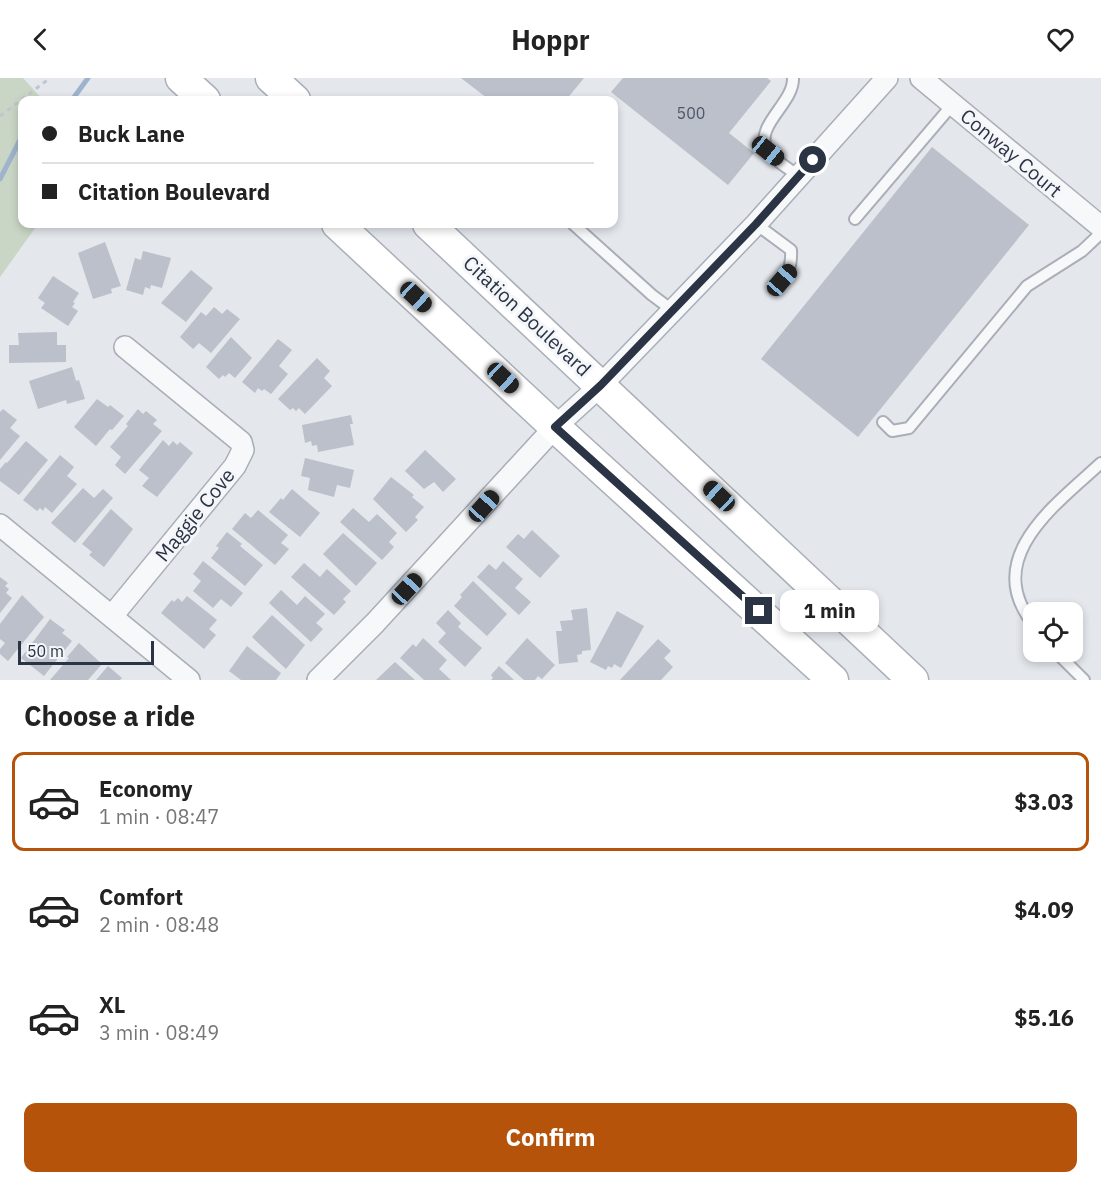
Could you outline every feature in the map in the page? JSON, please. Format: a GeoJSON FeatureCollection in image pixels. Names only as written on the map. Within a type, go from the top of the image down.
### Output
{"type":"FeatureCollection","features":[{"type":"Feature","properties":{"kind":"main road"},"geometry":{"type":"LineString","coordinates":[[181,78],[201,96]]}},
{"type":"Feature","properties":{"kind":"main road"},"geometry":{"type":"LineString","coordinates":[[271,78],[291,96]]}},
{"type":"Feature","properties":{"kind":"main road"},"geometry":{"type":"LineString","coordinates":[[341,228],[555,427],[833,680]]}},
{"type":"Feature","properties":{"kind":"main road","name":"Citation Boulevard"},"geometry":{"type":"LineString","coordinates":[[432,228],[913,680]]}},
{"type":"Feature","properties":{"kind":"street","name":"Conway Court"},"geometry":{"type":"LineString","coordinates":[[921,78],[1101,227]]}},
{"type":"Feature","properties":{"kind":"street"},"geometry":{"type":"LineString","coordinates":[[318,680],[375,623],[555,427],[601,385],[756,224],[884,79]]}},
{"type":"Feature","properties":{"kind":"street","name":"Maggie Cove"},"geometry":{"type":"LineString","coordinates":[[112,616],[235,466],[243,450],[241,442],[125,347]]}},
{"type":"Feature","properties":{"kind":"street"},"geometry":{"type":"LineString","coordinates":[[0,525],[189,680]]}},
{"type":"Feature","properties":{"kind":"lane"},"geometry":{"type":"LineString","coordinates":[[793,78],[790,94],[766,130],[765,144],[768,151],[799,176]]}},
{"type":"Feature","properties":{"kind":"lane"},"geometry":{"type":"LineString","coordinates":[[855,219],[953,104]]}},
{"type":"Feature","properties":{"kind":"lane"},"geometry":{"type":"LineString","coordinates":[[756,224],[791,250],[790,271],[774,289]]}},
{"type":"Feature","properties":{"kind":"lane"},"geometry":{"type":"LineString","coordinates":[[577,228],[672,310]]}},
{"type":"Feature","properties":{"kind":"lane"},"geometry":{"type":"LineString","coordinates":[[883,422],[892,431],[909,429],[1026,286],[1082,251],[1101,233]]}},
{"type":"Feature","properties":{"kind":"lane"},"geometry":{"type":"LineString","coordinates":[[1023,609],[1016,594],[1013,577],[1020,555],[1038,522],[1101,463]]}},
{"type":"Feature","properties":{"kind":"lane"},"geometry":{"type":"LineString","coordinates":[[1065,662],[1084,680]]}},
{"type":"Feature","properties":{"kind":"path"},"geometry":{"type":"LineString","coordinates":[[26,96],[50,78]]}},
{"type":"Feature","properties":{"kind":"path"},"geometry":{"type":"LineString","coordinates":[[0,116],[18,102]]}},
{"type":"Feature","properties":{"kind":"green space"},"geometry":{"type":"Polygon","coordinates":[[[0,78],[23,78],[39,96],[18,96],[18,228],[35,228],[0,277],[0,78]]]}},
{"type":"Feature","properties":{"kind":"building"},"geometry":{"type":"Polygon","coordinates":[[[461,78],[584,78],[569,96],[484,96],[461,78]]]}},
{"type":"Feature","properties":{"kind":"building"},"geometry":{"type":"Polygon","coordinates":[[[623,78],[767,78],[771,81],[729,133],[754,153],[728,185],[611,92],[623,78]]]}},
{"type":"Feature","properties":{"kind":"building"},"geometry":{"type":"Polygon","coordinates":[[[932,147],[1029,225],[858,437],[761,359],[932,147]]]}},
{"type":"Feature","properties":{"kind":"building"},"geometry":{"type":"Polygon","coordinates":[[[105,242],[121,286],[111,289],[112,293],[93,299],[78,253],[105,242]]]}},
{"type":"Feature","properties":{"kind":"building"},"geometry":{"type":"Polygon","coordinates":[[[143,251],[171,258],[162,288],[151,285],[150,289],[145,287],[143,295],[126,290],[135,258],[141,260],[143,251]]]}},
{"type":"Feature","properties":{"kind":"building"},"geometry":{"type":"Polygon","coordinates":[[[191,270],[213,288],[186,322],[161,303],[191,270]]]}},
{"type":"Feature","properties":{"kind":"building"},"geometry":{"type":"Polygon","coordinates":[[[53,276],[79,293],[72,307],[78,311],[68,326],[41,308],[45,303],[38,298],[53,276]]]}},
{"type":"Feature","properties":{"kind":"building"},"geometry":{"type":"Polygon","coordinates":[[[214,307],[222,314],[227,309],[240,319],[211,353],[199,343],[193,349],[180,337],[201,312],[206,316],[214,307]]]}},
{"type":"Feature","properties":{"kind":"building"},"geometry":{"type":"Polygon","coordinates":[[[57,332],[57,345],[66,345],[66,362],[9,363],[9,345],[19,345],[18,333],[57,332]]]}},
{"type":"Feature","properties":{"kind":"building"},"geometry":{"type":"Polygon","coordinates":[[[231,337],[252,358],[235,378],[229,373],[219,379],[206,367],[231,337]]]}},
{"type":"Feature","properties":{"kind":"building"},"geometry":{"type":"Polygon","coordinates":[[[278,339],[292,350],[279,366],[288,374],[271,394],[258,388],[255,393],[242,382],[278,339]]]}},
{"type":"Feature","properties":{"kind":"building"},"geometry":{"type":"Polygon","coordinates":[[[317,358],[330,371],[324,378],[332,386],[305,414],[299,408],[296,411],[293,408],[290,410],[278,399],[317,358]]]}},
{"type":"Feature","properties":{"kind":"building"},"geometry":{"type":"Polygon","coordinates":[[[72,367],[85,399],[67,404],[66,400],[38,409],[29,381],[72,367]]]}},
{"type":"Feature","properties":{"kind":"building"},"geometry":{"type":"Polygon","coordinates":[[[97,399],[108,407],[110,405],[124,416],[96,446],[74,427],[97,399]]]}},
{"type":"Feature","properties":{"kind":"building"},"geometry":{"type":"Polygon","coordinates":[[[3,409],[17,420],[10,428],[20,436],[0,460],[0,412],[3,409]]]}},
{"type":"Feature","properties":{"kind":"building"},"geometry":{"type":"Polygon","coordinates":[[[138,409],[143,414],[146,411],[157,420],[153,424],[162,431],[125,474],[115,465],[121,457],[110,447],[128,426],[126,424],[138,409]]]}},
{"type":"Feature","properties":{"kind":"building"},"geometry":{"type":"Polygon","coordinates":[[[351,415],[353,424],[350,424],[354,445],[318,452],[317,445],[312,446],[311,441],[305,443],[302,425],[351,415]]]}},
{"type":"Feature","properties":{"kind":"building"},"geometry":{"type":"Polygon","coordinates":[[[163,440],[169,446],[173,441],[177,445],[180,442],[193,453],[157,497],[142,486],[149,478],[139,470],[163,440]]]}},
{"type":"Feature","properties":{"kind":"building"},"geometry":{"type":"Polygon","coordinates":[[[26,441],[48,460],[19,495],[0,481],[0,469],[26,441]]]}},
{"type":"Feature","properties":{"kind":"building"},"geometry":{"type":"Polygon","coordinates":[[[425,450],[456,479],[443,492],[434,482],[424,489],[405,471],[425,450]]]}},
{"type":"Feature","properties":{"kind":"building"},"geometry":{"type":"Polygon","coordinates":[[[60,455],[74,467],[67,476],[77,484],[52,513],[45,507],[43,511],[40,508],[37,511],[23,500],[60,455]]]}},
{"type":"Feature","properties":{"kind":"building"},"geometry":{"type":"Polygon","coordinates":[[[305,458],[354,470],[350,488],[337,485],[334,497],[308,490],[310,478],[301,476],[305,458]]]}},
{"type":"Feature","properties":{"kind":"building"},"geometry":{"type":"Polygon","coordinates":[[[391,477],[414,495],[412,497],[424,507],[415,517],[418,520],[406,532],[373,499],[391,477]]]}},
{"type":"Feature","properties":{"kind":"building"},"geometry":{"type":"Polygon","coordinates":[[[83,488],[94,498],[103,489],[113,498],[75,543],[51,523],[83,488]]]}},
{"type":"Feature","properties":{"kind":"building"},"geometry":{"type":"Polygon","coordinates":[[[292,489],[320,513],[300,537],[269,512],[292,489]]]}},
{"type":"Feature","properties":{"kind":"building"},"geometry":{"type":"Polygon","coordinates":[[[353,508],[369,522],[377,514],[397,533],[389,542],[394,547],[382,560],[340,522],[353,508]]]}},
{"type":"Feature","properties":{"kind":"building"},"geometry":{"type":"Polygon","coordinates":[[[111,509],[133,529],[104,567],[89,555],[92,552],[82,544],[111,509]]]}},
{"type":"Feature","properties":{"kind":"building"},"geometry":{"type":"Polygon","coordinates":[[[258,510],[288,535],[281,543],[289,549],[275,565],[232,529],[245,513],[251,518],[258,510]]]}},
{"type":"Feature","properties":{"kind":"building"},"geometry":{"type":"Polygon","coordinates":[[[532,530],[560,556],[540,578],[506,547],[518,534],[524,539],[532,530]]]}},
{"type":"Feature","properties":{"kind":"building"},"geometry":{"type":"Polygon","coordinates":[[[227,532],[263,565],[245,586],[211,558],[219,548],[216,546],[227,532]]]}},
{"type":"Feature","properties":{"kind":"building"},"geometry":{"type":"Polygon","coordinates":[[[343,533],[377,563],[356,586],[323,554],[343,533]]]}},
{"type":"Feature","properties":{"kind":"building"},"geometry":{"type":"Polygon","coordinates":[[[203,561],[243,593],[231,607],[221,599],[213,608],[193,591],[201,581],[193,574],[203,561]]]}},
{"type":"Feature","properties":{"kind":"building"},"geometry":{"type":"Polygon","coordinates":[[[503,561],[523,579],[515,588],[531,602],[519,615],[477,577],[489,564],[496,570],[503,561]]]}},
{"type":"Feature","properties":{"kind":"building"},"geometry":{"type":"Polygon","coordinates":[[[304,563],[320,577],[327,569],[351,591],[343,599],[346,602],[334,615],[291,577],[304,563]]]}},
{"type":"Feature","properties":{"kind":"building"},"geometry":{"type":"Polygon","coordinates":[[[0,577],[8,583],[5,586],[9,589],[6,593],[12,598],[0,613],[0,577]]]}},
{"type":"Feature","properties":{"kind":"building"},"geometry":{"type":"Polygon","coordinates":[[[473,581],[507,614],[487,636],[454,606],[462,597],[460,595],[473,581]]]}},
{"type":"Feature","properties":{"kind":"building"},"geometry":{"type":"Polygon","coordinates":[[[281,590],[297,605],[305,596],[325,614],[316,623],[323,629],[311,642],[269,603],[281,590]]]}},
{"type":"Feature","properties":{"kind":"building"},"geometry":{"type":"Polygon","coordinates":[[[22,595],[44,617],[8,661],[0,654],[0,649],[5,643],[0,639],[0,624],[22,595]]]}},
{"type":"Feature","properties":{"kind":"building"},"geometry":{"type":"Polygon","coordinates":[[[187,596],[217,620],[209,629],[216,635],[204,649],[161,613],[172,600],[174,602],[178,598],[182,602],[187,596]]]}},
{"type":"Feature","properties":{"kind":"building"},"geometry":{"type":"Polygon","coordinates":[[[587,608],[591,650],[582,651],[582,654],[577,655],[578,662],[559,664],[556,631],[562,631],[560,621],[573,620],[571,610],[587,608]]]}},
{"type":"Feature","properties":{"kind":"building"},"geometry":{"type":"Polygon","coordinates":[[[448,610],[461,623],[458,627],[482,648],[465,667],[438,642],[446,633],[436,623],[448,610]]]}},
{"type":"Feature","properties":{"kind":"building"},"geometry":{"type":"Polygon","coordinates":[[[617,611],[644,626],[621,668],[614,664],[612,668],[608,666],[606,670],[590,662],[617,611]]]}},
{"type":"Feature","properties":{"kind":"building"},"geometry":{"type":"Polygon","coordinates":[[[272,615],[305,645],[286,669],[252,637],[272,615]]]}},
{"type":"Feature","properties":{"kind":"building"},"geometry":{"type":"Polygon","coordinates":[[[50,619],[65,630],[62,633],[72,641],[44,676],[21,658],[50,619]]]}},
{"type":"Feature","properties":{"kind":"building"},"geometry":{"type":"Polygon","coordinates":[[[423,638],[447,660],[439,669],[451,680],[424,680],[400,658],[413,644],[416,647],[423,638]]]}},
{"type":"Feature","properties":{"kind":"building"},"geometry":{"type":"Polygon","coordinates":[[[527,638],[555,665],[542,679],[538,676],[535,680],[524,680],[505,663],[527,638]]]}},
{"type":"Feature","properties":{"kind":"building"},"geometry":{"type":"Polygon","coordinates":[[[658,639],[671,651],[664,658],[673,667],[661,680],[620,680],[658,639]]]}},
{"type":"Feature","properties":{"kind":"building"},"geometry":{"type":"Polygon","coordinates":[[[79,643],[102,664],[88,680],[50,680],[69,658],[67,657],[79,643]]]}},
{"type":"Feature","properties":{"kind":"building"},"geometry":{"type":"Polygon","coordinates":[[[247,646],[281,673],[276,680],[241,680],[229,671],[247,646]]]}},
{"type":"Feature","properties":{"kind":"building"},"geometry":{"type":"Polygon","coordinates":[[[395,662],[415,680],[376,680],[395,662]]]}},
{"type":"Feature","properties":{"kind":"building"},"geometry":{"type":"Polygon","coordinates":[[[108,666],[122,678],[120,680],[96,680],[108,666]]]}},
{"type":"Feature","properties":{"kind":"building"},"geometry":{"type":"Polygon","coordinates":[[[499,666],[514,680],[491,680],[493,678],[491,675],[499,666]]]}},
{"type":"Feature","properties":{"kind":"waterway"},"geometry":{"type":"LineString","coordinates":[[75,96],[88,78]]}},
{"type":"Feature","properties":{"kind":"waterway"},"geometry":{"type":"LineString","coordinates":[[0,179],[18,144]]}},
{"type":"Feature","properties":{"kind":"route"},"geometry":{"type":"LineString","coordinates":[[759,611],[555,427],[601,385],[756,224],[813,160]]}}]}
